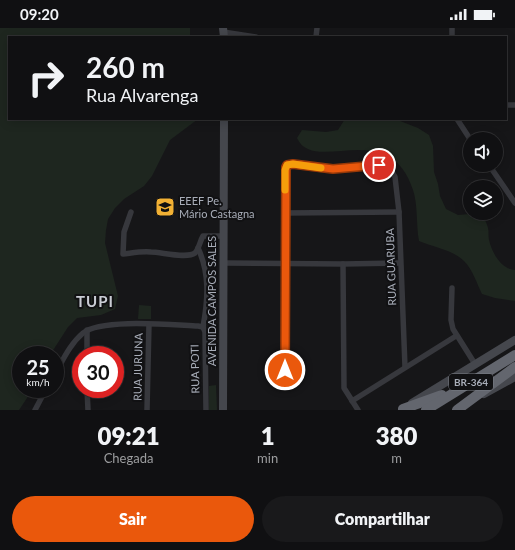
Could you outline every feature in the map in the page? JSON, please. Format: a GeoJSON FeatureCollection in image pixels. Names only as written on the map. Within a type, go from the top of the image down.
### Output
{"type":"FeatureCollection","features":[{"type":"Feature","properties":{"kind":"highway","name":"BR-364"},"geometry":{"type":"LineString","coordinates":[[426,410],[515,354]]}},
{"type":"Feature","properties":{"kind":"highway","name":"BR-364"},"geometry":{"type":"LineString","coordinates":[[438,410],[515,362]]}},
{"type":"Feature","properties":{"kind":"highway"},"geometry":{"type":"LineString","coordinates":[[457,410],[515,367]]}},
{"type":"Feature","properties":{"kind":"highway"},"geometry":{"type":"LineString","coordinates":[[402,410],[459,390]]}},
{"type":"Feature","properties":{"kind":"street"},"geometry":{"type":"LineString","coordinates":[[223,32],[249,36]]}},
{"type":"Feature","properties":{"kind":"street","name":"AVENIDA CAMPOS SALES"},"geometry":{"type":"LineString","coordinates":[[223,410],[224,120]]}},
{"type":"Feature","properties":{"kind":"street"},"geometry":{"type":"LineString","coordinates":[[458,120],[465,132]]}},
{"type":"Feature","properties":{"kind":"street","name":"RUA GUARUBA"},"geometry":{"type":"LineString","coordinates":[[285,213],[286,166],[293,164],[333,169],[379,165],[389,167],[395,176],[399,212],[405,367]]}},
{"type":"Feature","properties":{"kind":"street"},"geometry":{"type":"LineString","coordinates":[[494,172],[515,203]]}},
{"type":"Feature","properties":{"kind":"street"},"geometry":{"type":"LineString","coordinates":[[131,212],[124,232],[123,254],[152,252],[185,255],[193,254],[198,248],[203,236],[224,236]]}},
{"type":"Feature","properties":{"kind":"street"},"geometry":{"type":"LineString","coordinates":[[285,370],[285,213],[399,212]]}},
{"type":"Feature","properties":{"kind":"street","name":"RUA POTI"},"geometry":{"type":"LineString","coordinates":[[198,248],[205,264],[207,278],[207,298],[203,327],[206,410]]}},
{"type":"Feature","properties":{"kind":"street"},"geometry":{"type":"LineString","coordinates":[[224,263],[400,263]]}},
{"type":"Feature","properties":{"kind":"street"},"geometry":{"type":"LineString","coordinates":[[343,264],[344,382],[345,391],[358,410]]}},
{"type":"Feature","properties":{"kind":"street"},"geometry":{"type":"LineString","coordinates":[[452,288],[451,320],[453,329],[475,364]]}},
{"type":"Feature","properties":{"kind":"street"},"geometry":{"type":"LineString","coordinates":[[64,357],[69,348],[87,330],[102,325],[149,324],[203,327]]}},
{"type":"Feature","properties":{"kind":"street","name":"RUA JURUNA"},"geometry":{"type":"LineString","coordinates":[[147,410],[149,324]]}},
{"type":"Feature","properties":{"kind":"street"},"geometry":{"type":"LineString","coordinates":[[87,330],[87,346]]}},
{"type":"Feature","properties":{"kind":"street"},"geometry":{"type":"LineString","coordinates":[[352,401],[456,336]]}},
{"type":"Feature","properties":{"kind":"street"},"geometry":{"type":"LineString","coordinates":[[402,410],[515,340]]}},
{"type":"Feature","properties":{"kind":"street"},"geometry":{"type":"LineString","coordinates":[[457,410],[515,377]]}},
{"type":"Feature","properties":{"kind":"street"},"geometry":{"type":"LineString","coordinates":[[35,410],[41,398]]}},
{"type":"Feature","properties":{"kind":"street"},"geometry":{"type":"LineString","coordinates":[[88,398],[88,410]]}},
{"type":"Feature","properties":{"kind":"shaded area"},"geometry":{"type":"Polygon","coordinates":[[[0,28],[190,28],[190,36],[8,36],[8,120],[197,120],[170,140],[152,176],[144,186],[124,199],[115,208],[108,219],[105,243],[118,296],[115,309],[101,315],[77,318],[68,327],[56,346],[12,346],[12,398],[27,398],[19,410],[0,410],[0,28]]]}},
{"type":"Feature","properties":{"kind":"shaded area"},"geometry":{"type":"Polygon","coordinates":[[[344,120],[398,120],[418,128],[429,135],[433,146],[434,172],[440,196],[446,209],[458,215],[463,215],[463,220],[485,220],[488,228],[490,245],[498,260],[505,267],[515,270],[515,301],[495,298],[482,294],[472,273],[464,261],[449,251],[419,241],[416,202],[413,190],[402,168],[387,156],[370,151],[352,150],[319,152],[306,148],[297,138],[302,130],[326,132],[338,130],[344,120]]]}},
{"type":"Feature","properties":{"kind":"shaded area"},"geometry":{"type":"Polygon","coordinates":[[[139,305],[151,306],[151,319],[138,319],[139,305]]]}},
{"type":"Feature","properties":{"kind":"shaded area"},"geometry":{"type":"Polygon","coordinates":[[[216,385],[217,410],[209,410],[209,386],[216,385]]]}},
{"type":"Feature","properties":{"kind":"slow traffic"},"geometry":{"type":"LineString","coordinates":[[285,190],[285,170],[287,165],[293,164],[321,168]]}},
{"type":"Feature","properties":{"kind":"place","name":"EEEF Pe. Mário Castagna"},"geometry":{"type":"Point","coordinates":[165,207]}},
{"type":"Feature","properties":{"kind":"district","name":"TUPI"},"geometry":{"type":"Point","coordinates":[95,302]}},
{"type":"Feature","properties":{"kind":"route"},"geometry":{"type":"LineString","coordinates":[[285,370],[284,250],[286,167],[287,165],[293,164],[333,169],[379,165]]}}]}
